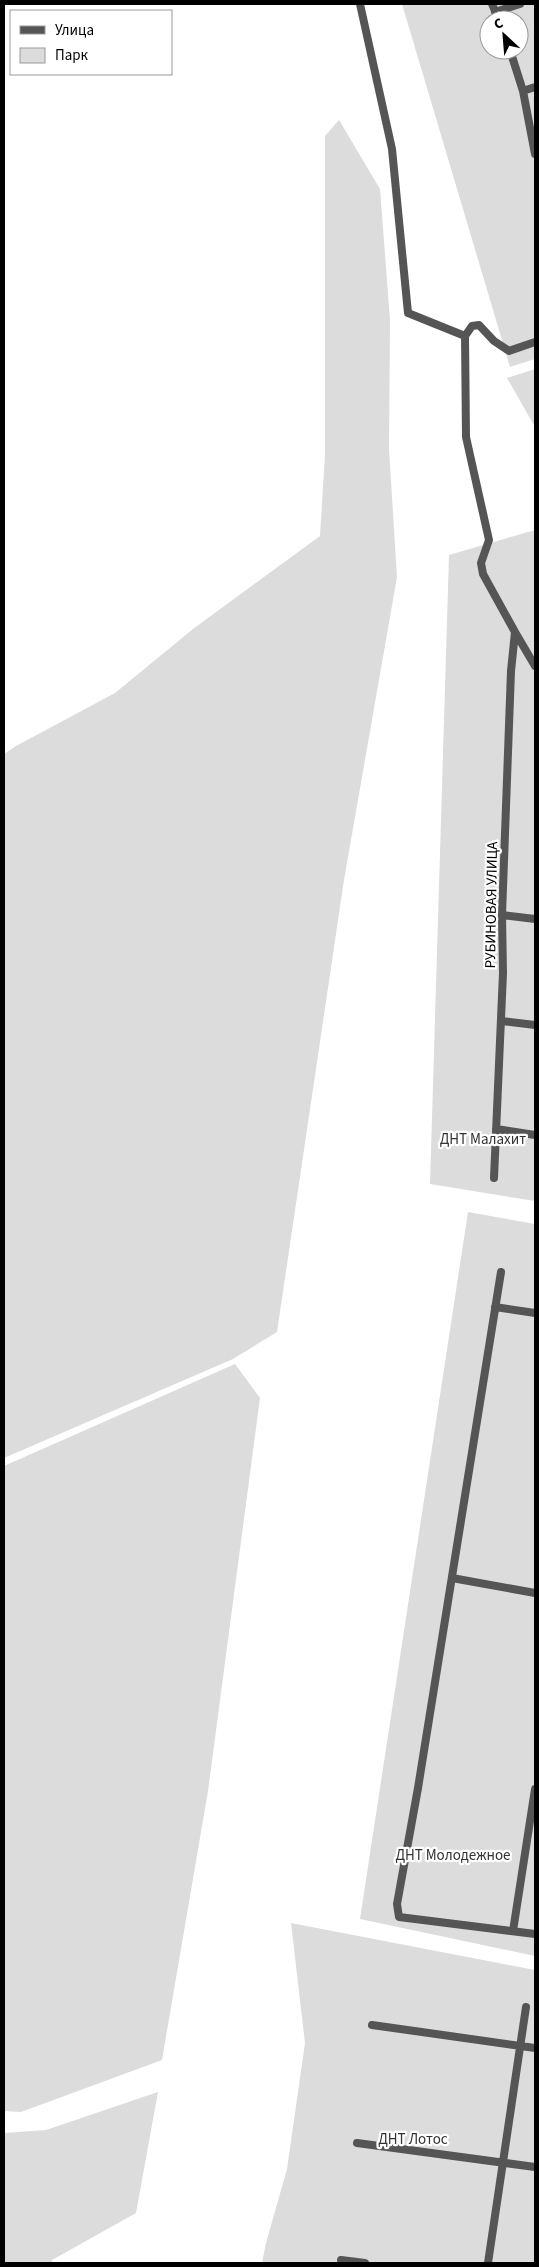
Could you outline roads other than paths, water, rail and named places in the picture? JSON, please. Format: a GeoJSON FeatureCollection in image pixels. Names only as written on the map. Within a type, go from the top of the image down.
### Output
{"type":"FeatureCollection","features":[{"type":"Feature","properties":{"kind":"street"},"geometry":{"type":"LineString","coordinates":[[360,4],[392,149],[408,313],[465,336]]}},
{"type":"Feature","properties":{"kind":"street"},"geometry":{"type":"LineString","coordinates":[[501,10],[520,4]]}},
{"type":"Feature","properties":{"kind":"street"},"geometry":{"type":"LineString","coordinates":[[513,60],[523,90],[535,154]]}},
{"type":"Feature","properties":{"kind":"street"},"geometry":{"type":"LineString","coordinates":[[523,90],[535,87]]}},
{"type":"Feature","properties":{"kind":"street"},"geometry":{"type":"LineString","coordinates":[[535,342],[509,351],[494,342],[479,325],[472,326],[465,336],[466,437],[489,540],[481,563],[483,574],[535,666]]}},
{"type":"Feature","properties":{"kind":"street","name":"РУБИНОВАЯ УЛИЦА"},"geometry":{"type":"LineString","coordinates":[[494,1178],[502,1021],[502,914],[511,671],[515,632]]}},
{"type":"Feature","properties":{"kind":"street"},"geometry":{"type":"LineString","coordinates":[[502,914],[535,919]]}},
{"type":"Feature","properties":{"kind":"street"},"geometry":{"type":"LineString","coordinates":[[502,1021],[535,1026]]}},
{"type":"Feature","properties":{"kind":"street"},"geometry":{"type":"LineString","coordinates":[[496,1129],[535,1135]]}},
{"type":"Feature","properties":{"kind":"street"},"geometry":{"type":"LineString","coordinates":[[501,1272],[418,1788],[397,1904],[399,1917],[535,1934]]}},
{"type":"Feature","properties":{"kind":"street"},"geometry":{"type":"LineString","coordinates":[[495,1307],[535,1313]]}},
{"type":"Feature","properties":{"kind":"street"},"geometry":{"type":"LineString","coordinates":[[452,1578],[535,1593]]}},
{"type":"Feature","properties":{"kind":"street"},"geometry":{"type":"LineString","coordinates":[[513,1931],[535,1790]]}},
{"type":"Feature","properties":{"kind":"street"},"geometry":{"type":"LineString","coordinates":[[488,2263],[526,2006]]}},
{"type":"Feature","properties":{"kind":"street"},"geometry":{"type":"LineString","coordinates":[[372,2025],[535,2048]]}},
{"type":"Feature","properties":{"kind":"street"},"geometry":{"type":"LineString","coordinates":[[357,2143],[535,2167]]}},
{"type":"Feature","properties":{"kind":"street"},"geometry":{"type":"LineString","coordinates":[[342,2260],[365,2263]]}},
{"type":"Feature","properties":{"kind":"park label","name":"ДНТ Малахит"},"geometry":{"type":"Point","coordinates":[483,1139]}},
{"type":"Feature","properties":{"kind":"park label","name":"ДНТ Молодежное"},"geometry":{"type":"Point","coordinates":[453,1855]}},
{"type":"Feature","properties":{"kind":"park label","name":"ДНТ Лотос"},"geometry":{"type":"Point","coordinates":[413,2139]}}]}
